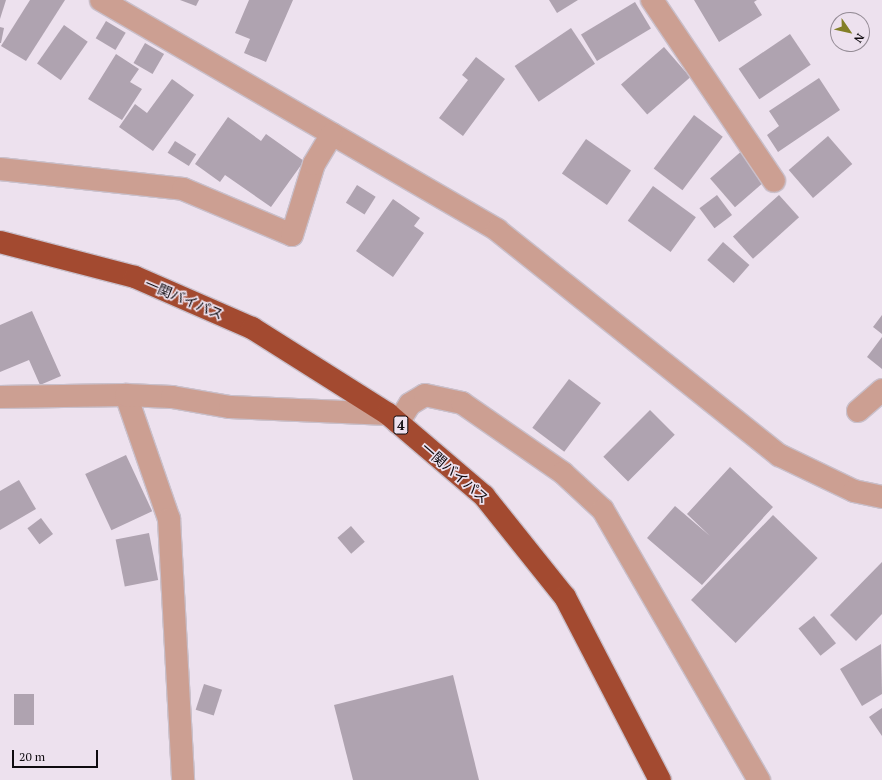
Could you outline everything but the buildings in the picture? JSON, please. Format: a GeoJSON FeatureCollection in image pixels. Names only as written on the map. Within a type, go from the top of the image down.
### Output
{"type":"FeatureCollection","features":[{"type":"Feature","properties":{"kind":"highway","name":"一関バイパス"},"geometry":{"type":"LineString","coordinates":[[0,242],[135,277],[252,328],[393,419],[484,496],[565,597],[660,780]]}},
{"type":"Feature","properties":{"kind":"street"},"geometry":{"type":"LineString","coordinates":[[101,0],[497,230],[779,455],[854,491],[882,497]]}},
{"type":"Feature","properties":{"kind":"street"},"geometry":{"type":"LineString","coordinates":[[652,0],[774,181]]}},
{"type":"Feature","properties":{"kind":"street"},"geometry":{"type":"LineString","coordinates":[[0,169],[183,189],[292,235],[314,164],[332,134]]}},
{"type":"Feature","properties":{"kind":"street"},"geometry":{"type":"LineString","coordinates":[[858,411],[882,390]]}},
{"type":"Feature","properties":{"kind":"street"},"geometry":{"type":"LineString","coordinates":[[126,395],[169,519],[183,780]]}},
{"type":"Feature","properties":{"kind":"street"},"geometry":{"type":"LineString","coordinates":[[0,398],[126,395],[172,397],[230,407],[393,419],[410,404],[425,395],[440,395],[462,403],[563,473],[603,510],[759,780]]}}]}
